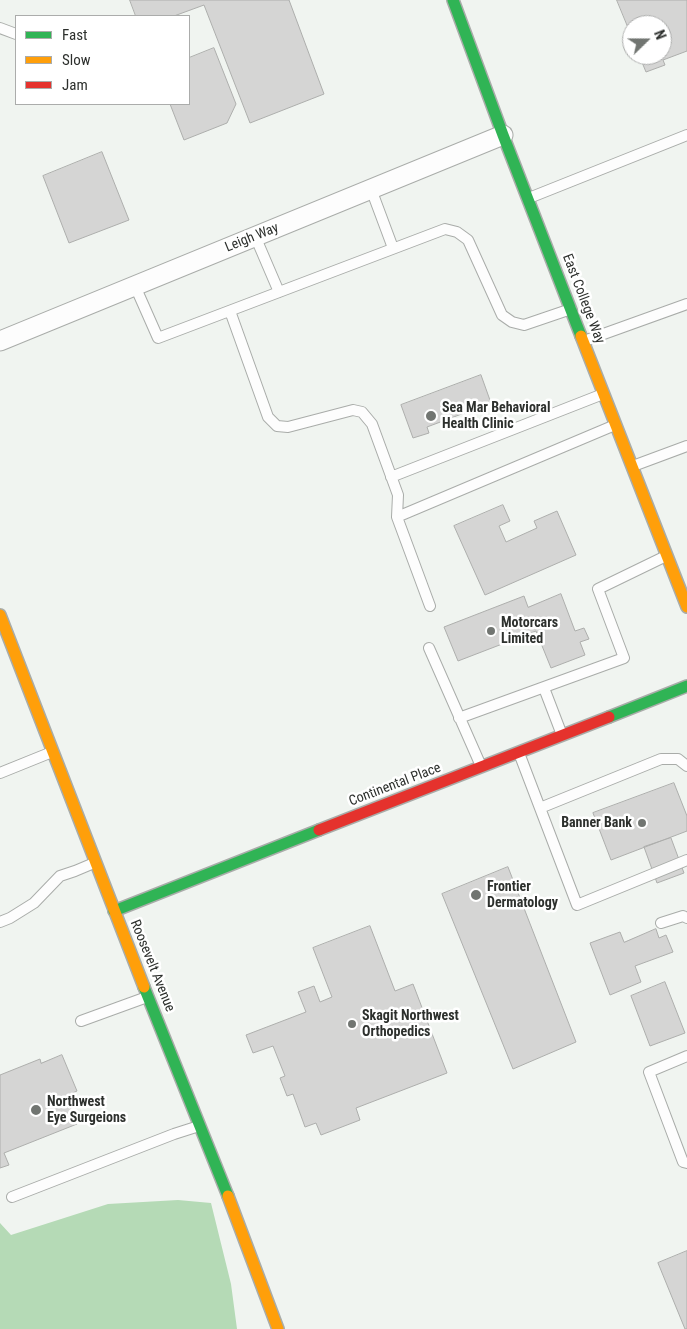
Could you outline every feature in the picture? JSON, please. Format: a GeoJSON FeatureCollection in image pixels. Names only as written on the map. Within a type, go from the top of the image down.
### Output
{"type":"FeatureCollection","features":[{"type":"Feature","properties":{"kind":"street","name":"East College Way"},"geometry":{"type":"LineString","coordinates":[[453,0],[503,135],[687,607]]}},
{"type":"Feature","properties":{"kind":"street","name":"Leigh Way"},"geometry":{"type":"LineString","coordinates":[[0,341],[503,135]]}},
{"type":"Feature","properties":{"kind":"street","name":"Roosevelt Avenue"},"geometry":{"type":"LineString","coordinates":[[0,614],[278,1329]]}},
{"type":"Feature","properties":{"kind":"street","name":"Continental Place"},"geometry":{"type":"LineString","coordinates":[[114,911],[687,686]]}},
{"type":"Feature","properties":{"kind":"lane"},"geometry":{"type":"LineString","coordinates":[[0,28],[15,34]]}},
{"type":"Feature","properties":{"kind":"lane"},"geometry":{"type":"LineString","coordinates":[[528,199],[687,134]]}},
{"type":"Feature","properties":{"kind":"lane"},"geometry":{"type":"LineString","coordinates":[[371,189],[393,248]]}},
{"type":"Feature","properties":{"kind":"lane"},"geometry":{"type":"LineString","coordinates":[[135,286],[158,338],[445,229],[457,232],[468,240],[502,315],[512,322],[524,325],[571,309]]}},
{"type":"Feature","properties":{"kind":"lane"},"geometry":{"type":"LineString","coordinates":[[256,236],[279,292]]}},
{"type":"Feature","properties":{"kind":"lane"},"geometry":{"type":"LineString","coordinates":[[583,341],[687,304]]}},
{"type":"Feature","properties":{"kind":"lane"},"geometry":{"type":"LineString","coordinates":[[230,311],[268,417],[277,426],[288,427],[353,410],[362,412],[372,424],[398,494],[397,517],[430,606]]}},
{"type":"Feature","properties":{"kind":"lane"},"geometry":{"type":"LineString","coordinates":[[391,477],[604,393]]}},
{"type":"Feature","properties":{"kind":"lane"},"geometry":{"type":"LineString","coordinates":[[397,517],[616,424]]}},
{"type":"Feature","properties":{"kind":"lane"},"geometry":{"type":"LineString","coordinates":[[632,467],[687,446]]}},
{"type":"Feature","properties":{"kind":"lane"},"geometry":{"type":"LineString","coordinates":[[459,718],[624,658],[598,589],[667,556]]}},
{"type":"Feature","properties":{"kind":"lane"},"geometry":{"type":"LineString","coordinates":[[429,648],[482,767]]}},
{"type":"Feature","properties":{"kind":"lane"},"geometry":{"type":"LineString","coordinates":[[544,688],[562,736]]}},
{"type":"Feature","properties":{"kind":"lane"},"geometry":{"type":"LineString","coordinates":[[0,773],[53,752]]}},
{"type":"Feature","properties":{"kind":"lane"},"geometry":{"type":"LineString","coordinates":[[518,753],[577,905],[687,860]]}},
{"type":"Feature","properties":{"kind":"lane"},"geometry":{"type":"LineString","coordinates":[[540,808],[661,758],[678,759],[687,766]]}},
{"type":"Feature","properties":{"kind":"lane"},"geometry":{"type":"LineString","coordinates":[[0,922],[34,903],[60,876],[75,872],[95,862]]}},
{"type":"Feature","properties":{"kind":"lane"},"geometry":{"type":"LineString","coordinates":[[662,923],[683,916],[687,918]]}},
{"type":"Feature","properties":{"kind":"lane"},"geometry":{"type":"LineString","coordinates":[[81,1022],[148,997]]}},
{"type":"Feature","properties":{"kind":"lane"},"geometry":{"type":"LineString","coordinates":[[687,1056],[649,1072],[683,1162],[687,1163]]}},
{"type":"Feature","properties":{"kind":"lane"},"geometry":{"type":"LineString","coordinates":[[12,1197],[174,1134],[200,1126]]}},
{"type":"Feature","properties":{"kind":"green space"},"geometry":{"type":"Polygon","coordinates":[[[178,1200],[211,1203],[231,1284],[237,1329],[0,1329],[0,1223],[11,1235],[108,1204],[178,1200]]]}},
{"type":"Feature","properties":{"kind":"building"},"geometry":{"type":"Polygon","coordinates":[[[130,0],[289,0],[324,94],[250,123],[204,5],[177,15],[136,15],[130,0]]]}},
{"type":"Feature","properties":{"kind":"building"},"geometry":{"type":"Polygon","coordinates":[[[617,0],[687,0],[687,51],[672,57],[672,15],[623,15],[617,0]]]}},
{"type":"Feature","properties":{"kind":"building"},"geometry":{"type":"Polygon","coordinates":[[[214,48],[236,104],[227,123],[184,140],[170,105],[190,105],[190,58],[214,48]]]}},
{"type":"Feature","properties":{"kind":"building"},"geometry":{"type":"Polygon","coordinates":[[[643,65],[665,65],[646,72],[643,65]]]}},
{"type":"Feature","properties":{"kind":"building"},"geometry":{"type":"Polygon","coordinates":[[[102,152],[129,220],[69,243],[43,176],[102,152]]]}},
{"type":"Feature","properties":{"kind":"building","name":"Sea Mar Behavioral Health Clinic"},"geometry":{"type":"Polygon","coordinates":[[[481,375],[491,403],[427,427],[429,433],[413,438],[401,405],[481,375]]]}},
{"type":"Feature","properties":{"kind":"building"},"geometry":{"type":"Polygon","coordinates":[[[503,505],[510,521],[499,526],[506,542],[537,528],[534,521],[557,511],[576,555],[485,595],[454,526],[503,505]]]}},
{"type":"Feature","properties":{"kind":"building","name":"Motorcars Limited"},"geometry":{"type":"Polygon","coordinates":[[[561,594],[575,631],[584,628],[589,639],[580,642],[585,655],[551,668],[536,631],[458,661],[444,627],[524,596],[528,607],[561,594]]]}},
{"type":"Feature","properties":{"kind":"building","name":"Banner Bank"},"geometry":{"type":"Polygon","coordinates":[[[674,783],[687,816],[687,831],[611,860],[593,813],[674,783]]]}},
{"type":"Feature","properties":{"kind":"building"},"geometry":{"type":"Polygon","coordinates":[[[671,838],[684,873],[657,883],[644,847],[671,838]]]}},
{"type":"Feature","properties":{"kind":"building"},"geometry":{"type":"Polygon","coordinates":[[[508,867],[576,1042],[513,1069],[442,894],[508,867]]]}},
{"type":"Feature","properties":{"kind":"building","name":"Skagit Northwest Orthopedics"},"geometry":{"type":"Polygon","coordinates":[[[370,926],[395,991],[413,984],[447,1073],[356,1108],[360,1120],[321,1135],[316,1123],[305,1127],[293,1094],[287,1096],[280,1078],[285,1076],[273,1046],[253,1053],[246,1035],[306,1012],[298,992],[314,986],[320,1002],[332,997],[313,948],[370,926]]]}},
{"type":"Feature","properties":{"kind":"building"},"geometry":{"type":"Polygon","coordinates":[[[656,929],[659,938],[666,935],[673,952],[635,966],[641,982],[610,995],[590,943],[620,932],[624,942],[656,929]]]}},
{"type":"Feature","properties":{"kind":"building"},"geometry":{"type":"Polygon","coordinates":[[[665,982],[685,1033],[650,1046],[631,996],[665,982]]]}},
{"type":"Feature","properties":{"kind":"building","name":"Northwest Eye Surgeions"},"geometry":{"type":"Polygon","coordinates":[[[62,1055],[77,1091],[66,1096],[77,1124],[4,1153],[9,1165],[0,1168],[0,1075],[40,1059],[41,1063],[62,1055]]]}},
{"type":"Feature","properties":{"kind":"building"},"geometry":{"type":"Polygon","coordinates":[[[687,1251],[687,1329],[685,1329],[658,1263],[687,1251]]]}},
{"type":"Feature","properties":{"kind":"traffic: fast"},"geometry":{"type":"LineString","coordinates":[[453,0],[581,336]]}},
{"type":"Feature","properties":{"kind":"traffic: fast"},"geometry":{"type":"LineString","coordinates":[[609,717],[687,686]]}},
{"type":"Feature","properties":{"kind":"traffic: fast"},"geometry":{"type":"LineString","coordinates":[[114,911],[319,830]]}},
{"type":"Feature","properties":{"kind":"traffic: fast"},"geometry":{"type":"LineString","coordinates":[[144,987],[228,1196]]}},
{"type":"Feature","properties":{"kind":"traffic: slow"},"geometry":{"type":"LineString","coordinates":[[581,336],[687,607]]}},
{"type":"Feature","properties":{"kind":"traffic: slow"},"geometry":{"type":"LineString","coordinates":[[0,615],[144,987]]}},
{"type":"Feature","properties":{"kind":"traffic: slow"},"geometry":{"type":"LineString","coordinates":[[228,1196],[278,1329]]}},
{"type":"Feature","properties":{"kind":"traffic: jam"},"geometry":{"type":"LineString","coordinates":[[319,830],[609,717]]}},
{"type":"Feature","properties":{"kind":"place","name":"Sea Mar Behavioral Health Clinic"},"geometry":{"type":"Point","coordinates":[431,416]}},
{"type":"Feature","properties":{"kind":"place","name":"Motorcars Limited"},"geometry":{"type":"Point","coordinates":[491,631]}},
{"type":"Feature","properties":{"kind":"place","name":"Banner Bank"},"geometry":{"type":"Point","coordinates":[642,823]}},
{"type":"Feature","properties":{"kind":"place","name":"Frontier Dermatology"},"geometry":{"type":"Point","coordinates":[476,895]}},
{"type":"Feature","properties":{"kind":"place","name":"Skagit Northwest Orthopedics"},"geometry":{"type":"Point","coordinates":[352,1024]}},
{"type":"Feature","properties":{"kind":"place","name":"Northwest Eye Surgeions"},"geometry":{"type":"Point","coordinates":[36,1110]}}]}
